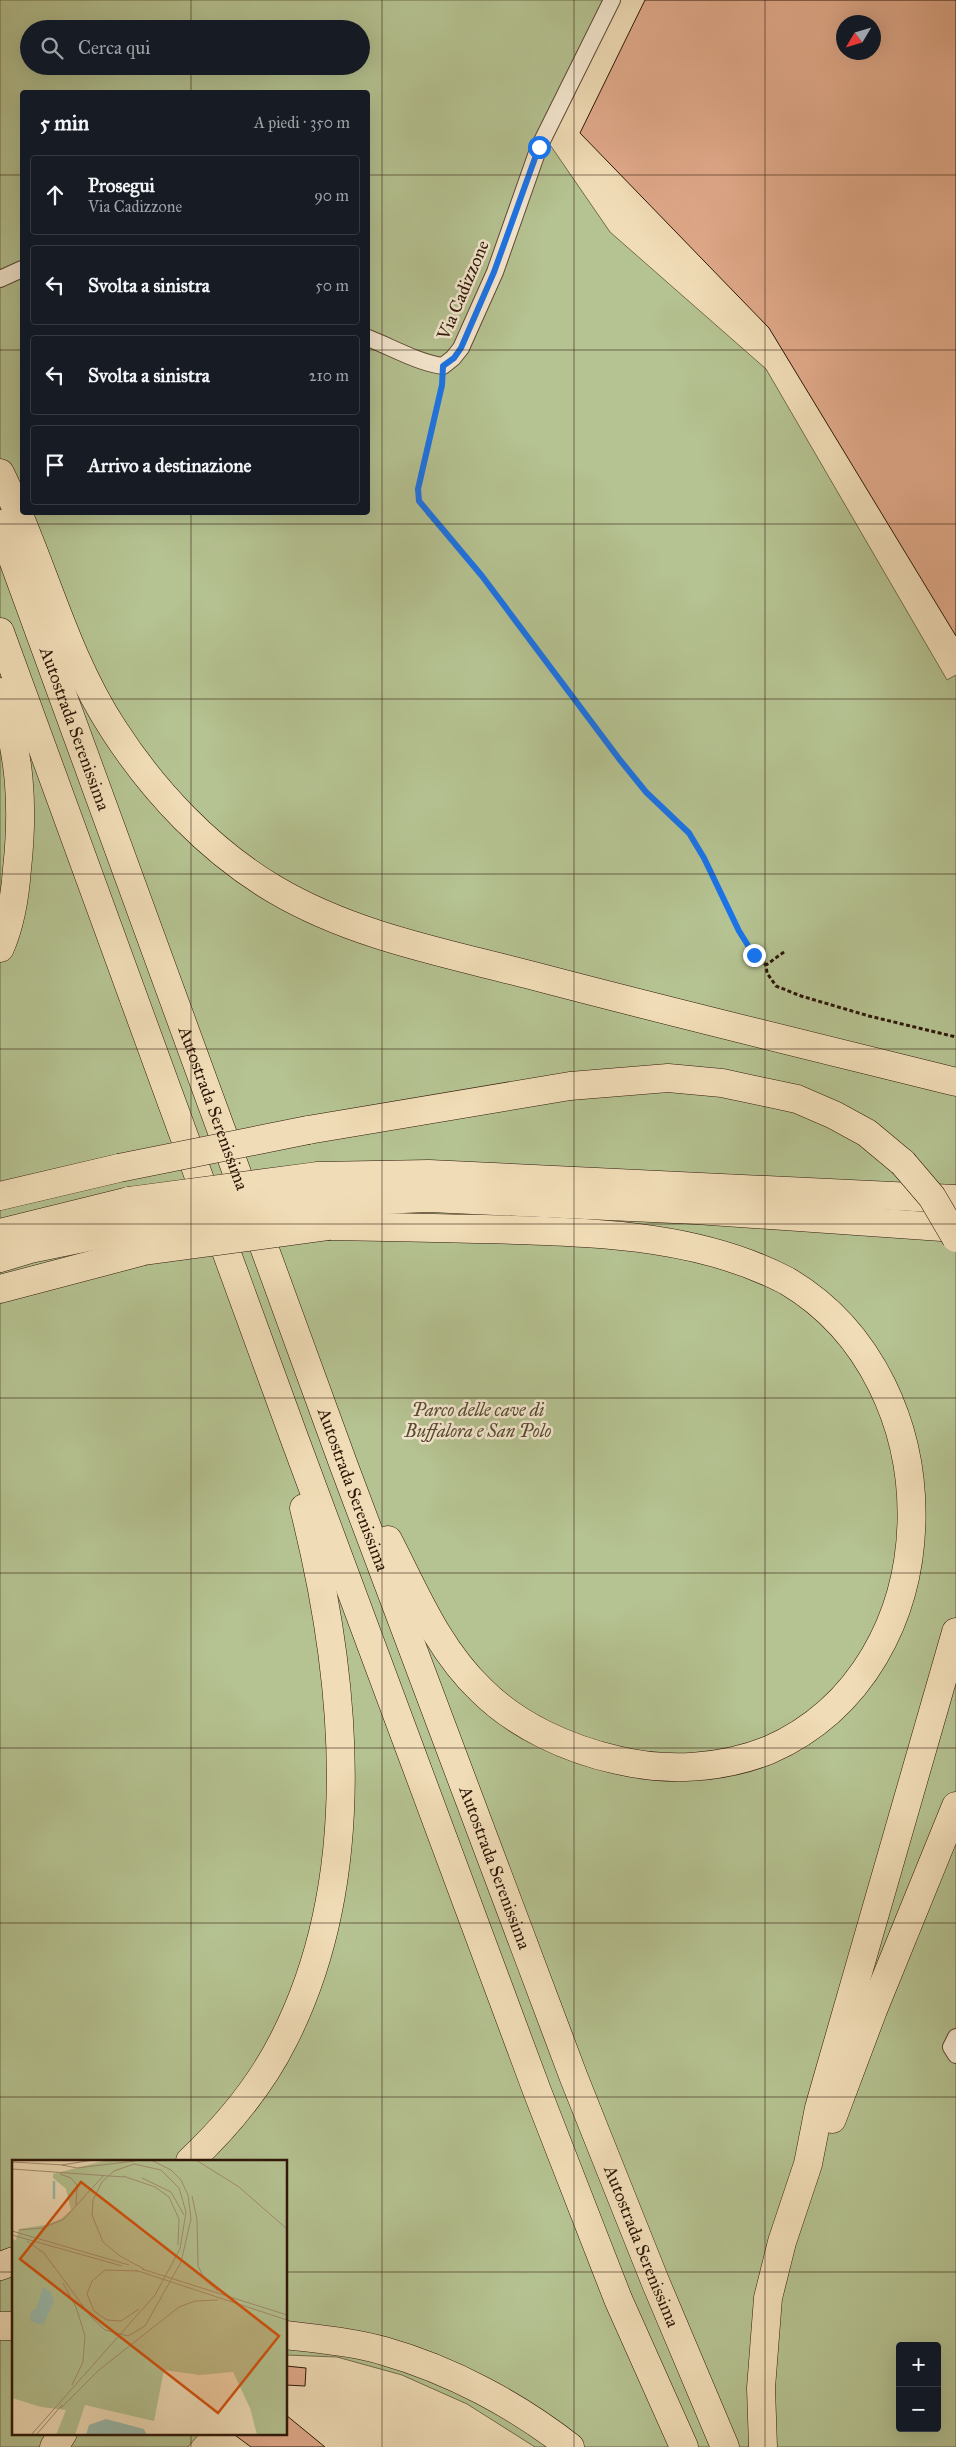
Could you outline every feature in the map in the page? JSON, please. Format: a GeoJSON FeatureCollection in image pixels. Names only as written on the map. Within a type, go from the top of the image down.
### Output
{"type":"FeatureCollection","features":[{"type":"Feature","properties":{"kind":"highway"},"geometry":{"type":"LineString","coordinates":[[0,473],[20,514]]}},
{"type":"Feature","properties":{"kind":"highway"},"geometry":{"type":"LineString","coordinates":[[20,515],[76,660],[91,692],[115,732],[154,785],[191,824],[230,858],[272,888],[320,913],[375,934],[615,997],[956,1082]]}},
{"type":"Feature","properties":{"kind":"highway","name":"Autostrada Serenissima"},"geometry":{"type":"LineString","coordinates":[[0,524],[344,1466],[574,2078],[655,2281],[725,2447]]}},
{"type":"Feature","properties":{"kind":"highway","name":"Autostrada Serenissima"},"geometry":{"type":"LineString","coordinates":[[0,632],[295,1440],[538,2091],[618,2299],[684,2447]]}},
{"type":"Feature","properties":{"kind":"highway"},"geometry":{"type":"LineString","coordinates":[[0,692],[9,719],[20,771],[21,830],[14,899],[0,948]]}},
{"type":"Feature","properties":{"kind":"highway"},"geometry":{"type":"LineString","coordinates":[[0,1196],[119,1168],[308,1130],[570,1086],[668,1078],[722,1083],[796,1099],[834,1115],[866,1133],[903,1163],[932,1197],[956,1238]]}},
{"type":"Feature","properties":{"kind":"highway"},"geometry":{"type":"LineString","coordinates":[[0,1233],[129,1201],[318,1176],[429,1174],[956,1199]]}},
{"type":"Feature","properties":{"kind":"highway"},"geometry":{"type":"LineString","coordinates":[[0,1258],[30,1249],[141,1239],[439,1198],[696,1210],[956,1228]]}},
{"type":"Feature","properties":{"kind":"highway"},"geometry":{"type":"LineString","coordinates":[[327,1214],[430,1227],[610,1233],[681,1245],[742,1262],[786,1280],[828,1306],[860,1337],[890,1376],[907,1413],[919,1451],[926,1490],[927,1527],[921,1570],[909,1611],[890,1648],[870,1676],[849,1700],[820,1724],[786,1743],[754,1756],[726,1763],[696,1767],[658,1767],[629,1763],[599,1756],[534,1729],[481,1691],[435,1632],[383,1531],[344,1466]]}},
{"type":"Feature","properties":{"kind":"highway"},"geometry":{"type":"LineString","coordinates":[[0,1289],[141,1239]]}},
{"type":"Feature","properties":{"kind":"highway"},"geometry":{"type":"LineString","coordinates":[[191,2160],[216,2136],[235,2113],[262,2076],[284,2041],[300,2007],[317,1960],[328,1915],[338,1825],[339,1700],[329,1621],[301,1495],[295,1440]]}},
{"type":"Feature","properties":{"kind":"highway"},"geometry":{"type":"LineString","coordinates":[[763,2447],[761,2388],[768,2298],[782,2242],[808,2164],[819,2108],[956,1632]]}},
{"type":"Feature","properties":{"kind":"highway"},"geometry":{"type":"LineString","coordinates":[[808,2164],[835,2114],[873,2010],[956,1806]]}},
{"type":"Feature","properties":{"kind":"highway"},"geometry":{"type":"LineString","coordinates":[[0,2266],[12,2262]]}},
{"type":"Feature","properties":{"kind":"highway"},"geometry":{"type":"LineString","coordinates":[[288,2335],[383,2350],[436,2369],[487,2394],[548,2430],[570,2447]]}},
{"type":"Feature","properties":{"kind":"highway"},"geometry":{"type":"LineString","coordinates":[[54,2447],[62,2434]]}},
{"type":"Feature","properties":{"kind":"street","name":"Via Cadizzone"},"geometry":{"type":"LineString","coordinates":[[370,339],[408,353],[426,364],[443,366],[454,358],[465,340],[494,272],[539,147],[612,0]]}},
{"type":"Feature","properties":{"kind":"street"},"geometry":{"type":"LineString","coordinates":[[0,278],[20,270]]}},
{"type":"Feature","properties":{"kind":"street"},"geometry":{"type":"LineString","coordinates":[[956,2037],[950,2047],[956,2055]]}},
{"type":"Feature","properties":{"kind":"path"},"geometry":{"type":"LineString","coordinates":[[443,366],[442,385],[418,489],[419,501],[482,576],[646,792],[689,833],[704,858],[739,931],[754,955],[766,966],[767,973],[776,986],[801,996],[868,1016],[956,1037]]}},
{"type":"Feature","properties":{"kind":"path"},"geometry":{"type":"LineString","coordinates":[[766,966],[784,952]]}},
{"type":"Feature","properties":{"kind":"green space","name":"Parco delle cave di Buffalora e San Polo"},"geometry":{"type":"Polygon","coordinates":[[[0,0],[616,0],[546,139],[610,232],[766,369],[947,680],[956,675],[956,2447],[535,2447],[467,2404],[402,2375],[337,2357],[288,2355],[288,2160],[12,2160],[12,2434],[199,2434],[188,2447],[0,2447],[0,0]]]}},
{"type":"Feature","properties":{"kind":"building"},"geometry":{"type":"Polygon","coordinates":[[[645,0],[956,0],[956,636],[769,328],[580,133],[645,0]]]}},
{"type":"Feature","properties":{"kind":"building"},"geometry":{"type":"Polygon","coordinates":[[[288,2366],[306,2368],[305,2386],[288,2385],[288,2366]]]}},
{"type":"Feature","properties":{"kind":"building"},"geometry":{"type":"Polygon","coordinates":[[[288,2417],[325,2447],[251,2447],[233,2434],[288,2434],[288,2417]]]}},
{"type":"Feature","properties":{"kind":"route"},"geometry":{"type":"LineString","coordinates":[[539,147],[494,272],[461,348],[454,358],[443,366],[442,385],[418,489],[419,501],[482,576],[646,792],[689,833],[704,858],[739,931],[754,955]]}}]}
